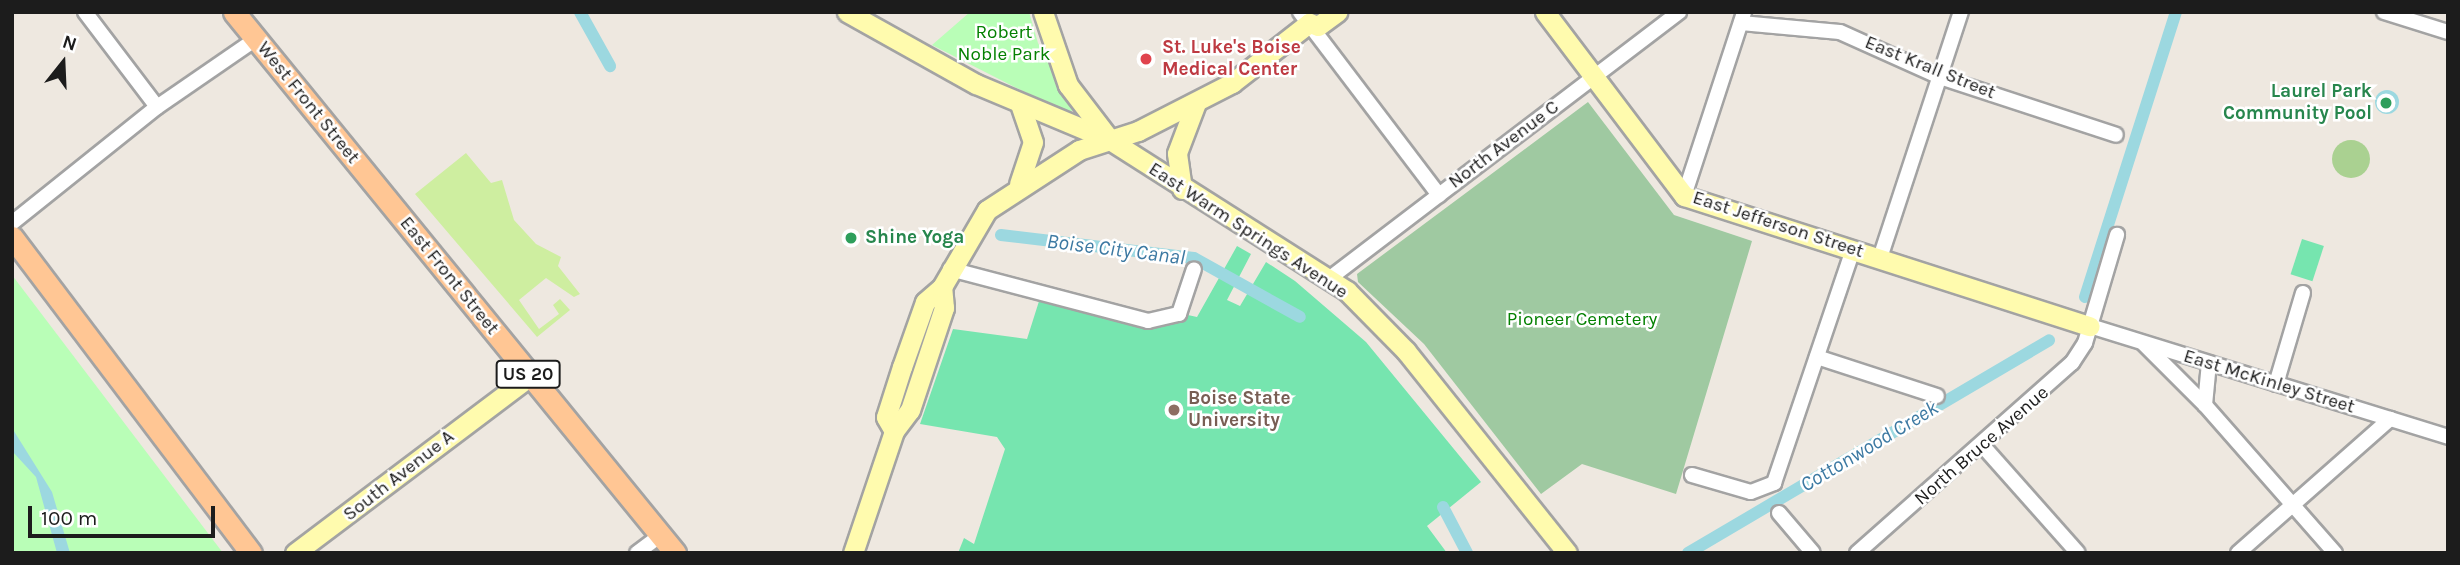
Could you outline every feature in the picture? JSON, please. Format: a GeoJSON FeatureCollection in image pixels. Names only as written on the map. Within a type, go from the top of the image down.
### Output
{"type":"FeatureCollection","features":[{"type":"Feature","properties":{"kind":"main road","name":"West Front Street"},"geometry":{"type":"LineString","coordinates":[[234,12],[382,194]]}},
{"type":"Feature","properties":{"kind":"main road","name":"East Front Street"},"geometry":{"type":"LineString","coordinates":[[382,194],[675,553]]}},
{"type":"Feature","properties":{"kind":"main road"},"geometry":{"type":"LineString","coordinates":[[12,237],[251,553]]}},
{"type":"Feature","properties":{"kind":"street"},"geometry":{"type":"LineString","coordinates":[[85,12],[157,107]]}},
{"type":"Feature","properties":{"kind":"street","name":"East Warm Springs Avenue"},"geometry":{"type":"LineString","coordinates":[[847,12],[1020,104],[1110,141],[1182,189],[1329,278],[1406,351],[1567,553]]}},
{"type":"Feature","properties":{"kind":"street"},"geometry":{"type":"LineString","coordinates":[[1043,12],[1068,85],[1110,141]]}},
{"type":"Feature","properties":{"kind":"street"},"geometry":{"type":"LineString","coordinates":[[1305,16],[1318,26],[1337,12]]}},
{"type":"Feature","properties":{"kind":"street","name":"East Jefferson Street"},"geometry":{"type":"LineString","coordinates":[[1545,12],[1684,196],[2090,326]]}},
{"type":"Feature","properties":{"kind":"street","name":"North Avenue C"},"geometry":{"type":"LineString","coordinates":[[1329,278],[1679,12]]}},
{"type":"Feature","properties":{"kind":"street"},"geometry":{"type":"LineString","coordinates":[[1880,258],[1961,12]]}},
{"type":"Feature","properties":{"kind":"street"},"geometry":{"type":"LineString","coordinates":[[2384,12],[2448,32]]}},
{"type":"Feature","properties":{"kind":"street"},"geometry":{"type":"LineString","coordinates":[[894,431],[886,417],[925,302],[946,278],[987,210],[1019,184],[1196,103],[1305,16]]}},
{"type":"Feature","properties":{"kind":"street"},"geometry":{"type":"LineString","coordinates":[[1305,16],[1439,195]]}},
{"type":"Feature","properties":{"kind":"street"},"geometry":{"type":"LineString","coordinates":[[1684,196],[1743,18]]}},
{"type":"Feature","properties":{"kind":"street","name":"East Krall Street"},"geometry":{"type":"LineString","coordinates":[[1743,18],[1840,32],[1940,77],[2116,135]]}},
{"type":"Feature","properties":{"kind":"street"},"geometry":{"type":"LineString","coordinates":[[12,223],[157,107],[256,39]]}},
{"type":"Feature","properties":{"kind":"street"},"geometry":{"type":"LineString","coordinates":[[1182,189],[1177,153],[1196,103]]}},
{"type":"Feature","properties":{"kind":"street"},"geometry":{"type":"LineString","coordinates":[[1019,184],[1033,142],[1020,104]]}},
{"type":"Feature","properties":{"kind":"street","name":"North Bruce Avenue"},"geometry":{"type":"LineString","coordinates":[[1857,553],[2054,383],[2090,326],[2117,235]]}},
{"type":"Feature","properties":{"kind":"street"},"geometry":{"type":"LineString","coordinates":[[1692,475],[1745,491],[1769,489],[1853,249]]}},
{"type":"Feature","properties":{"kind":"street"},"geometry":{"type":"LineString","coordinates":[[946,278],[1148,321],[1179,314],[1195,269]]}},
{"type":"Feature","properties":{"kind":"street"},"geometry":{"type":"LineString","coordinates":[[853,553],[894,431],[907,421],[944,308],[946,278]]}},
{"type":"Feature","properties":{"kind":"street"},"geometry":{"type":"LineString","coordinates":[[2276,384],[2303,293]]}},
{"type":"Feature","properties":{"kind":"street","name":"East McKinley Street"},"geometry":{"type":"LineString","coordinates":[[2090,326],[2448,438]]}},
{"type":"Feature","properties":{"kind":"street"},"geometry":{"type":"LineString","coordinates":[[2144,343],[2205,405],[2335,553]]}},
{"type":"Feature","properties":{"kind":"street"},"geometry":{"type":"LineString","coordinates":[[898,381],[906,381],[922,349],[933,344]]}},
{"type":"Feature","properties":{"kind":"street"},"geometry":{"type":"LineString","coordinates":[[1817,357],[1937,396]]}},
{"type":"Feature","properties":{"kind":"street"},"geometry":{"type":"LineString","coordinates":[[2205,405],[2209,363]]}},
{"type":"Feature","properties":{"kind":"street","name":"South Avenue A"},"geometry":{"type":"LineString","coordinates":[[295,553],[337,525],[462,428],[486,404],[505,397],[530,376]]}},
{"type":"Feature","properties":{"kind":"street"},"geometry":{"type":"LineString","coordinates":[[2238,553],[2390,419]]}},
{"type":"Feature","properties":{"kind":"street"},"geometry":{"type":"LineString","coordinates":[[1982,445],[2078,553]]}},
{"type":"Feature","properties":{"kind":"street"},"geometry":{"type":"LineString","coordinates":[[1779,513],[1813,553]]}},
{"type":"Feature","properties":{"kind":"street","name":"South Avenue A"},"geometry":{"type":"LineString","coordinates":[[312,553],[333,537],[337,525]]}},
{"type":"Feature","properties":{"kind":"street"},"geometry":{"type":"LineString","coordinates":[[637,553],[661,535]]}},
{"type":"Feature","properties":{"kind":"green space","name":"Robert Noble Park"},"geometry":{"type":"Polygon","coordinates":[[[970,12],[1029,12],[1038,43],[1074,109],[1068,114],[932,45],[970,12]]]}},
{"type":"Feature","properties":{"kind":"green space","name":"Pioneer Cemetery"},"geometry":{"type":"Polygon","coordinates":[[[1588,102],[1674,215],[1752,241],[1676,494],[1582,464],[1541,494],[1424,344],[1358,282],[1357,274],[1588,102]]]}},
{"type":"Feature","properties":{"kind":"green space"},"geometry":{"type":"Polygon","coordinates":[[[2351,140],[2364,146],[2370,159],[2364,172],[2351,178],[2338,172],[2332,159],[2338,146],[2351,140]]]}},
{"type":"Feature","properties":{"kind":"green space"},"geometry":{"type":"Polygon","coordinates":[[[466,153],[491,183],[502,180],[514,220],[536,244],[561,257],[558,266],[580,294],[574,297],[546,278],[519,300],[539,329],[559,314],[553,305],[560,299],[570,310],[537,337],[415,194],[466,153]]]}},
{"type":"Feature","properties":{"kind":"green space"},"geometry":{"type":"Polygon","coordinates":[[[2302,239],[2324,246],[2312,281],[2291,274],[2302,239]]]}},
{"type":"Feature","properties":{"kind":"green space","name":"Boise State University"},"geometry":{"type":"Polygon","coordinates":[[[1237,246],[1251,254],[1227,300],[1240,306],[1266,262],[1295,281],[1366,342],[1481,482],[1427,526],[1447,553],[958,553],[964,538],[974,544],[1005,449],[997,437],[920,424],[953,329],[1027,339],[1040,298],[1170,320],[1174,312],[1197,317],[1237,246]]]}},
{"type":"Feature","properties":{"kind":"green space"},"geometry":{"type":"Polygon","coordinates":[[[12,275],[223,553],[12,553],[12,275]]]}},
{"type":"Feature","properties":{"kind":"water","name":"Laurel Park Community Pool"},"geometry":{"type":"Polygon","coordinates":[[[2387,90],[2398,97],[2399,102],[2392,113],[2387,114],[2376,107],[2375,102],[2382,91],[2387,90]]]}},
{"type":"Feature","properties":{"kind":"water"},"geometry":{"type":"Polygon","coordinates":[[[12,428],[52,492],[70,553],[57,553],[36,477],[12,451],[12,428]]]}},
{"type":"Feature","properties":{"kind":"waterway","name":"Boise City Canal"},"geometry":{"type":"LineString","coordinates":[[580,12],[610,66]]}},
{"type":"Feature","properties":{"kind":"waterway"},"geometry":{"type":"LineString","coordinates":[[2085,297],[2176,12]]}},
{"type":"Feature","properties":{"kind":"waterway","name":"Boise City Canal"},"geometry":{"type":"LineString","coordinates":[[1001,235],[1194,258],[1300,317]]}},
{"type":"Feature","properties":{"kind":"waterway","name":"Cottonwood Creek"},"geometry":{"type":"LineString","coordinates":[[1688,553],[2049,340]]}},
{"type":"Feature","properties":{"kind":"waterway","name":"Boise City Canal"},"geometry":{"type":"LineString","coordinates":[[1443,507],[1467,553]]}},
{"type":"Feature","properties":{"kind":"place","name":"St. Luke's Boise Medical Center"},"geometry":{"type":"Point","coordinates":[1146,59]}},
{"type":"Feature","properties":{"kind":"place","name":"Laurel Park Community Pool"},"geometry":{"type":"Point","coordinates":[2386,103]}},
{"type":"Feature","properties":{"kind":"place","name":"Shine Yoga"},"geometry":{"type":"Point","coordinates":[851,238]}},
{"type":"Feature","properties":{"kind":"place","name":"Boise State University"},"geometry":{"type":"Point","coordinates":[1174,410]}}]}
